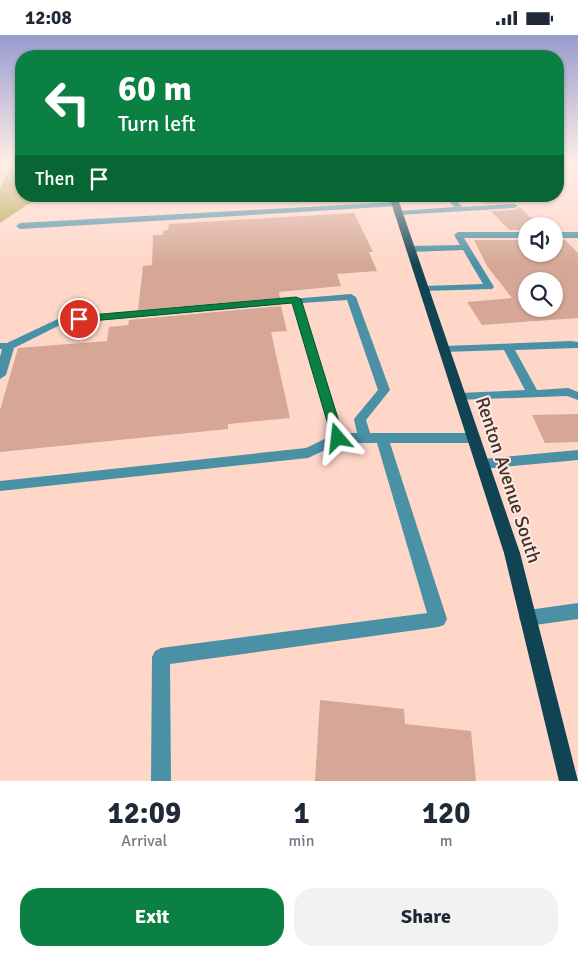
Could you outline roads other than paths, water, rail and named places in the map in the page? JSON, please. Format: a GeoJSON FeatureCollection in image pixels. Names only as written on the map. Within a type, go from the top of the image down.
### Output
{"type":"FeatureCollection","features":[{"type":"Feature","properties":{"kind":"main road","name":"Renton Avenue South"},"geometry":{"type":"LineString","coordinates":[[396,204],[512,553],[569,781]]}},
{"type":"Feature","properties":{"kind":"lane"},"geometry":{"type":"LineString","coordinates":[[351,202],[353,206]]}},
{"type":"Feature","properties":{"kind":"lane"},"geometry":{"type":"LineString","coordinates":[[454,202],[460,210]]}},
{"type":"Feature","properties":{"kind":"lane"},"geometry":{"type":"LineString","coordinates":[[20,226],[396,204],[460,210],[514,206]]}},
{"type":"Feature","properties":{"kind":"lane"},"geometry":{"type":"LineString","coordinates":[[424,289],[489,287],[458,235],[518,235]]}},
{"type":"Feature","properties":{"kind":"lane"},"geometry":{"type":"LineString","coordinates":[[563,235],[578,235]]}},
{"type":"Feature","properties":{"kind":"lane"},"geometry":{"type":"LineString","coordinates":[[411,249],[466,247]]}},
{"type":"Feature","properties":{"kind":"lane"},"geometry":{"type":"LineString","coordinates":[[0,375],[4,346],[60,321],[296,299],[350,297],[384,390],[360,419],[364,438]]}},
{"type":"Feature","properties":{"kind":"lane"},"geometry":{"type":"LineString","coordinates":[[296,299],[338,438]]}},
{"type":"Feature","properties":{"kind":"lane"},"geometry":{"type":"LineString","coordinates":[[444,349],[578,345]]}},
{"type":"Feature","properties":{"kind":"lane"},"geometry":{"type":"LineString","coordinates":[[508,347],[533,394]]}},
{"type":"Feature","properties":{"kind":"lane"},"geometry":{"type":"LineString","coordinates":[[460,397],[568,392],[578,397]]}},
{"type":"Feature","properties":{"kind":"lane"},"geometry":{"type":"LineString","coordinates":[[0,486],[308,453],[338,438],[474,438]]}},
{"type":"Feature","properties":{"kind":"lane"},"geometry":{"type":"LineString","coordinates":[[161,781],[161,657],[438,619],[382,438]]}},
{"type":"Feature","properties":{"kind":"lane"},"geometry":{"type":"LineString","coordinates":[[482,464],[578,455]]}},
{"type":"Feature","properties":{"kind":"lane"},"geometry":{"type":"LineString","coordinates":[[528,618],[578,611]]}}]}
